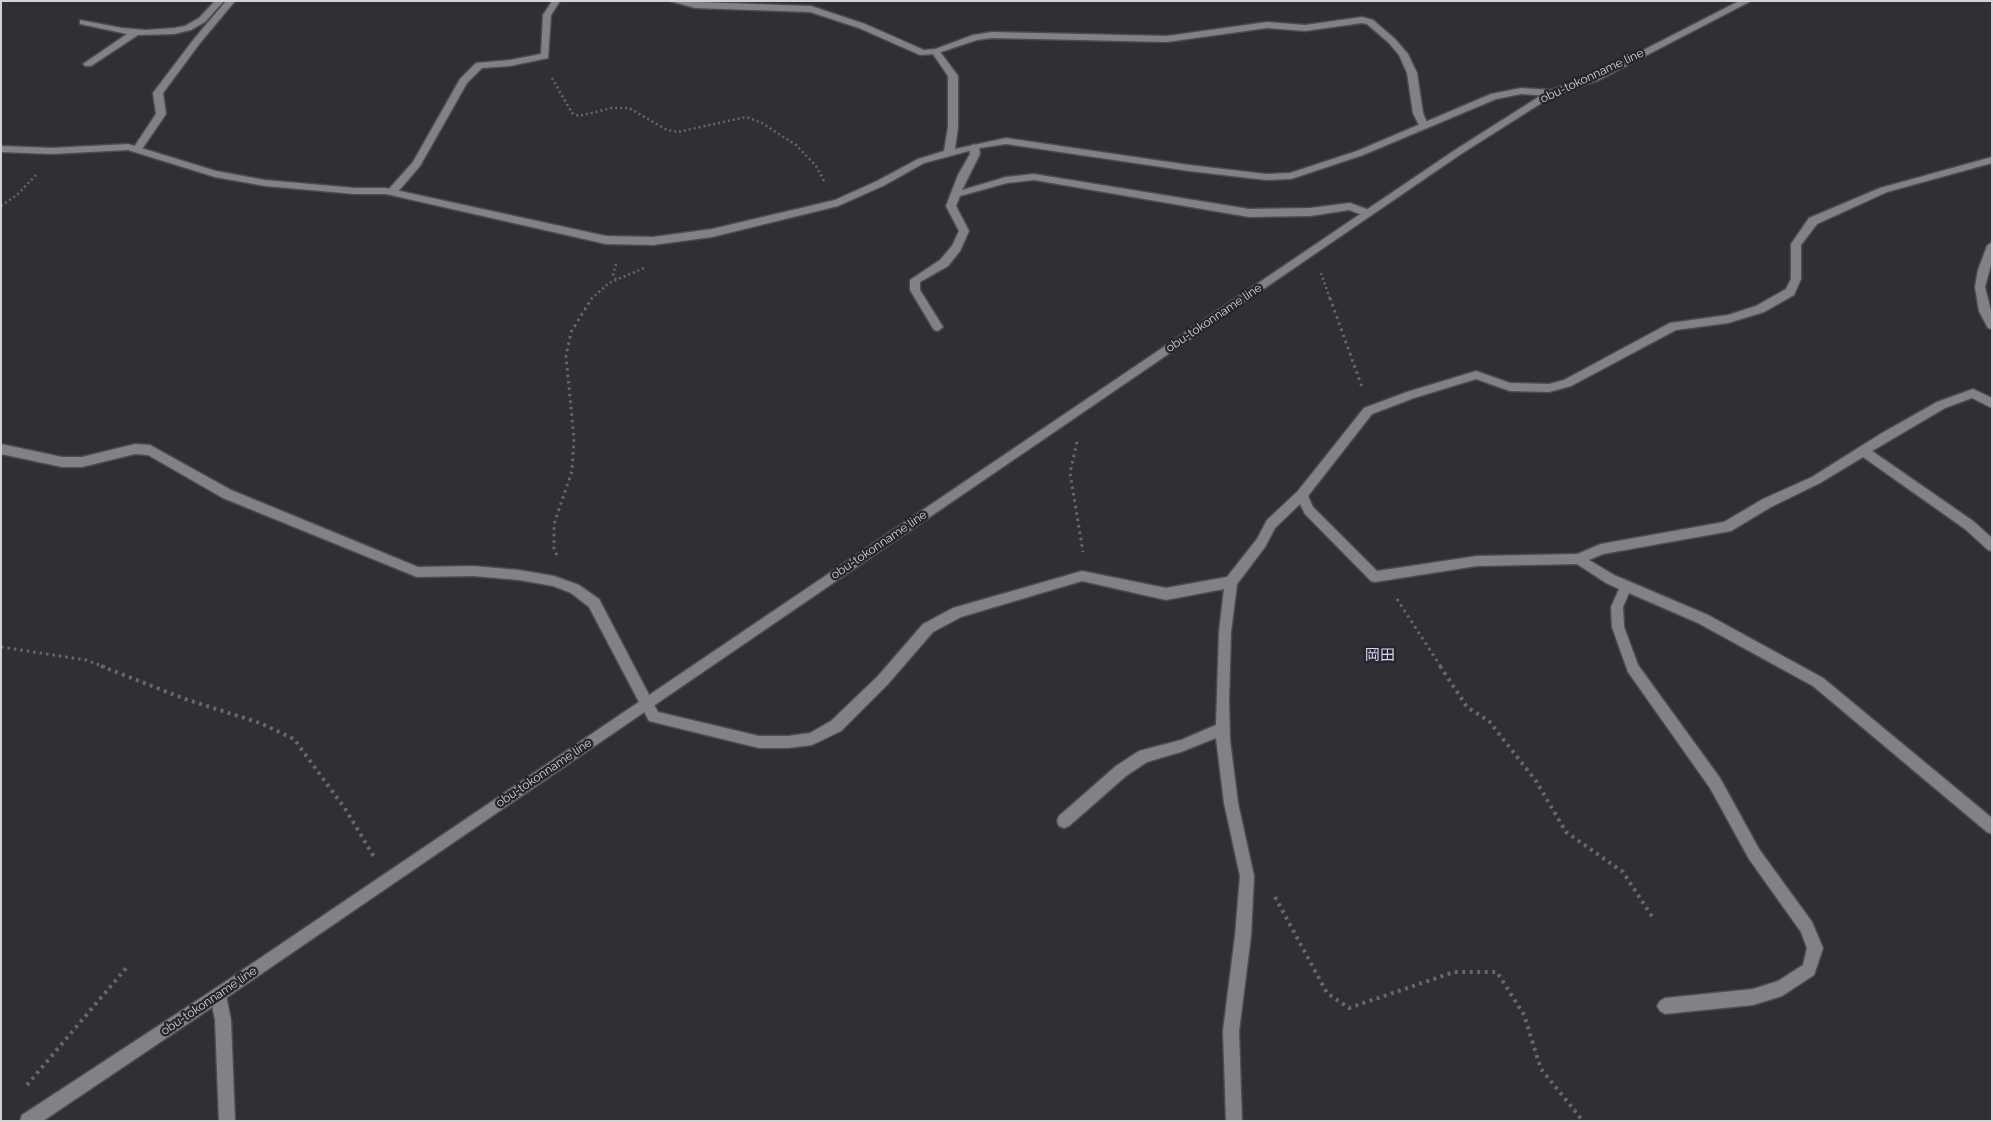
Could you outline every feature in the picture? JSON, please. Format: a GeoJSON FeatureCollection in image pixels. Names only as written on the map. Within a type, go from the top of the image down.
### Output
{"type":"FeatureCollection","features":[{"type":"Feature","properties":{"kind":"street"},"geometry":{"type":"LineString","coordinates":[[83,22],[136,32],[156,33],[188,28],[202,20],[220,1]]}},
{"type":"Feature","properties":{"kind":"street"},"geometry":{"type":"LineString","coordinates":[[137,150],[161,114],[158,92],[231,1]]}},
{"type":"Feature","properties":{"kind":"street"},"geometry":{"type":"LineString","coordinates":[[392,192],[417,164],[463,81],[479,65],[510,63],[545,56],[547,15],[556,1]]}},
{"type":"Feature","properties":{"kind":"street"},"geometry":{"type":"LineString","coordinates":[[674,1],[695,5],[812,9],[862,26],[923,53],[992,34],[1167,39],[1267,25],[1306,28],[1362,20],[1370,22],[1392,41],[1403,54],[1412,73],[1418,113],[1423,125]]}},
{"type":"Feature","properties":{"kind":"street"},"geometry":{"type":"LineString","coordinates":[[812,9],[821,1]]}},
{"type":"Feature","properties":{"kind":"street","name":"obu-tokonname line"},"geometry":{"type":"LineString","coordinates":[[28,1121],[385,882],[1458,152],[1551,93],[1596,78],[1714,16],[1747,1]]}},
{"type":"Feature","properties":{"kind":"street"},"geometry":{"type":"LineString","coordinates":[[88,64],[136,32]]}},
{"type":"Feature","properties":{"kind":"street"},"geometry":{"type":"LineString","coordinates":[[935,51],[953,76],[953,127],[948,153]]}},
{"type":"Feature","properties":{"kind":"street"},"geometry":{"type":"LineString","coordinates":[[1,149],[57,150],[128,147],[215,174],[265,184],[392,192],[606,240],[653,240],[712,233],[838,202],[882,183],[921,161],[948,153],[1006,141],[1189,168],[1266,177],[1291,176],[1360,153],[1494,96],[1522,91],[1551,93]]}},
{"type":"Feature","properties":{"kind":"street"},"geometry":{"type":"LineString","coordinates":[[938,327],[915,290],[915,280],[922,274],[944,263],[956,248],[964,231],[951,206],[963,175],[975,154],[974,147]]}},
{"type":"Feature","properties":{"kind":"street"},"geometry":{"type":"LineString","coordinates":[[1234,1121],[1231,1032],[1243,936],[1247,876],[1231,803],[1223,729],[1222,700],[1225,632],[1231,582],[1261,543],[1271,524],[1302,495],[1368,411],[1411,395],[1476,375],[1510,387],[1549,388],[1567,383],[1674,326],[1728,319],[1760,309],[1790,292],[1796,279],[1796,244],[1813,221],[1884,190],[1992,160]]}},
{"type":"Feature","properties":{"kind":"street"},"geometry":{"type":"LineString","coordinates":[[956,193],[965,193],[1006,180],[1034,177],[1249,213],[1310,212],[1350,206],[1368,213]]}},
{"type":"Feature","properties":{"kind":"street"},"geometry":{"type":"LineString","coordinates":[[1992,246],[1983,270],[1980,287],[1984,311],[1992,325]]}},
{"type":"Feature","properties":{"kind":"street"},"geometry":{"type":"LineString","coordinates":[[1302,495],[1308,510],[1375,577],[1477,561],[1579,559],[1601,549],[1727,527],[1767,503],[1816,480],[1941,405],[1973,393],[1992,404]]}},
{"type":"Feature","properties":{"kind":"street"},"geometry":{"type":"LineString","coordinates":[[1,449],[62,462],[82,462],[135,449],[150,450],[227,494],[417,572],[473,571],[519,575],[554,581],[575,589],[594,603],[654,717],[759,742],[788,742],[812,739],[836,726],[883,680],[928,628],[958,612],[1082,576],[1166,594],[1231,582]]}},
{"type":"Feature","properties":{"kind":"street"},"geometry":{"type":"LineString","coordinates":[[1863,451],[1968,525],[1992,546]]}},
{"type":"Feature","properties":{"kind":"street"},"geometry":{"type":"LineString","coordinates":[[1579,559],[1610,579],[1702,619],[1818,682],[1992,827]]}},
{"type":"Feature","properties":{"kind":"street"},"geometry":{"type":"LineString","coordinates":[[1626,586],[1617,606],[1618,627],[1633,668],[1715,783],[1754,854],[1807,927],[1815,948],[1808,970],[1782,988],[1754,997],[1665,1006]]}},
{"type":"Feature","properties":{"kind":"street"},"geometry":{"type":"LineString","coordinates":[[1064,822],[1121,770],[1144,756],[1181,746],[1223,729]]}},
{"type":"Feature","properties":{"kind":"street"},"geometry":{"type":"LineString","coordinates":[[218,995],[224,1020],[227,1121]]}},
{"type":"Feature","properties":{"kind":"path"},"geometry":{"type":"LineString","coordinates":[[1,206],[17,195],[57,150]]}},
{"type":"Feature","properties":{"kind":"path"},"geometry":{"type":"LineString","coordinates":[[1310,252],[1315,258],[1365,394],[1377,408]]}},
{"type":"Feature","properties":{"kind":"path"},"geometry":{"type":"LineString","coordinates":[[1072,414],[1080,428],[1070,473],[1087,577]]}},
{"type":"Feature","properties":{"kind":"path"},"geometry":{"type":"LineString","coordinates":[[1382,576],[1467,707],[1490,721],[1536,781],[1566,832],[1623,872],[1653,918]]}},
{"type":"Feature","properties":{"kind":"path"},"geometry":{"type":"LineString","coordinates":[[1,647],[86,660],[185,700],[260,723],[294,738],[346,810],[373,855],[385,882]]}},
{"type":"Feature","properties":{"kind":"path"},"geometry":{"type":"LineString","coordinates":[[1272,888],[1327,993],[1349,1008],[1454,972],[1497,972],[1524,1015],[1541,1068],[1583,1121]]}},
{"type":"Feature","properties":{"kind":"path"},"geometry":{"type":"LineString","coordinates":[[26,1086],[127,966]]}},
{"type":"Feature","properties":{"kind":"district","name":"岡田"},"geometry":{"type":"Point","coordinates":[1380,655]}}]}
